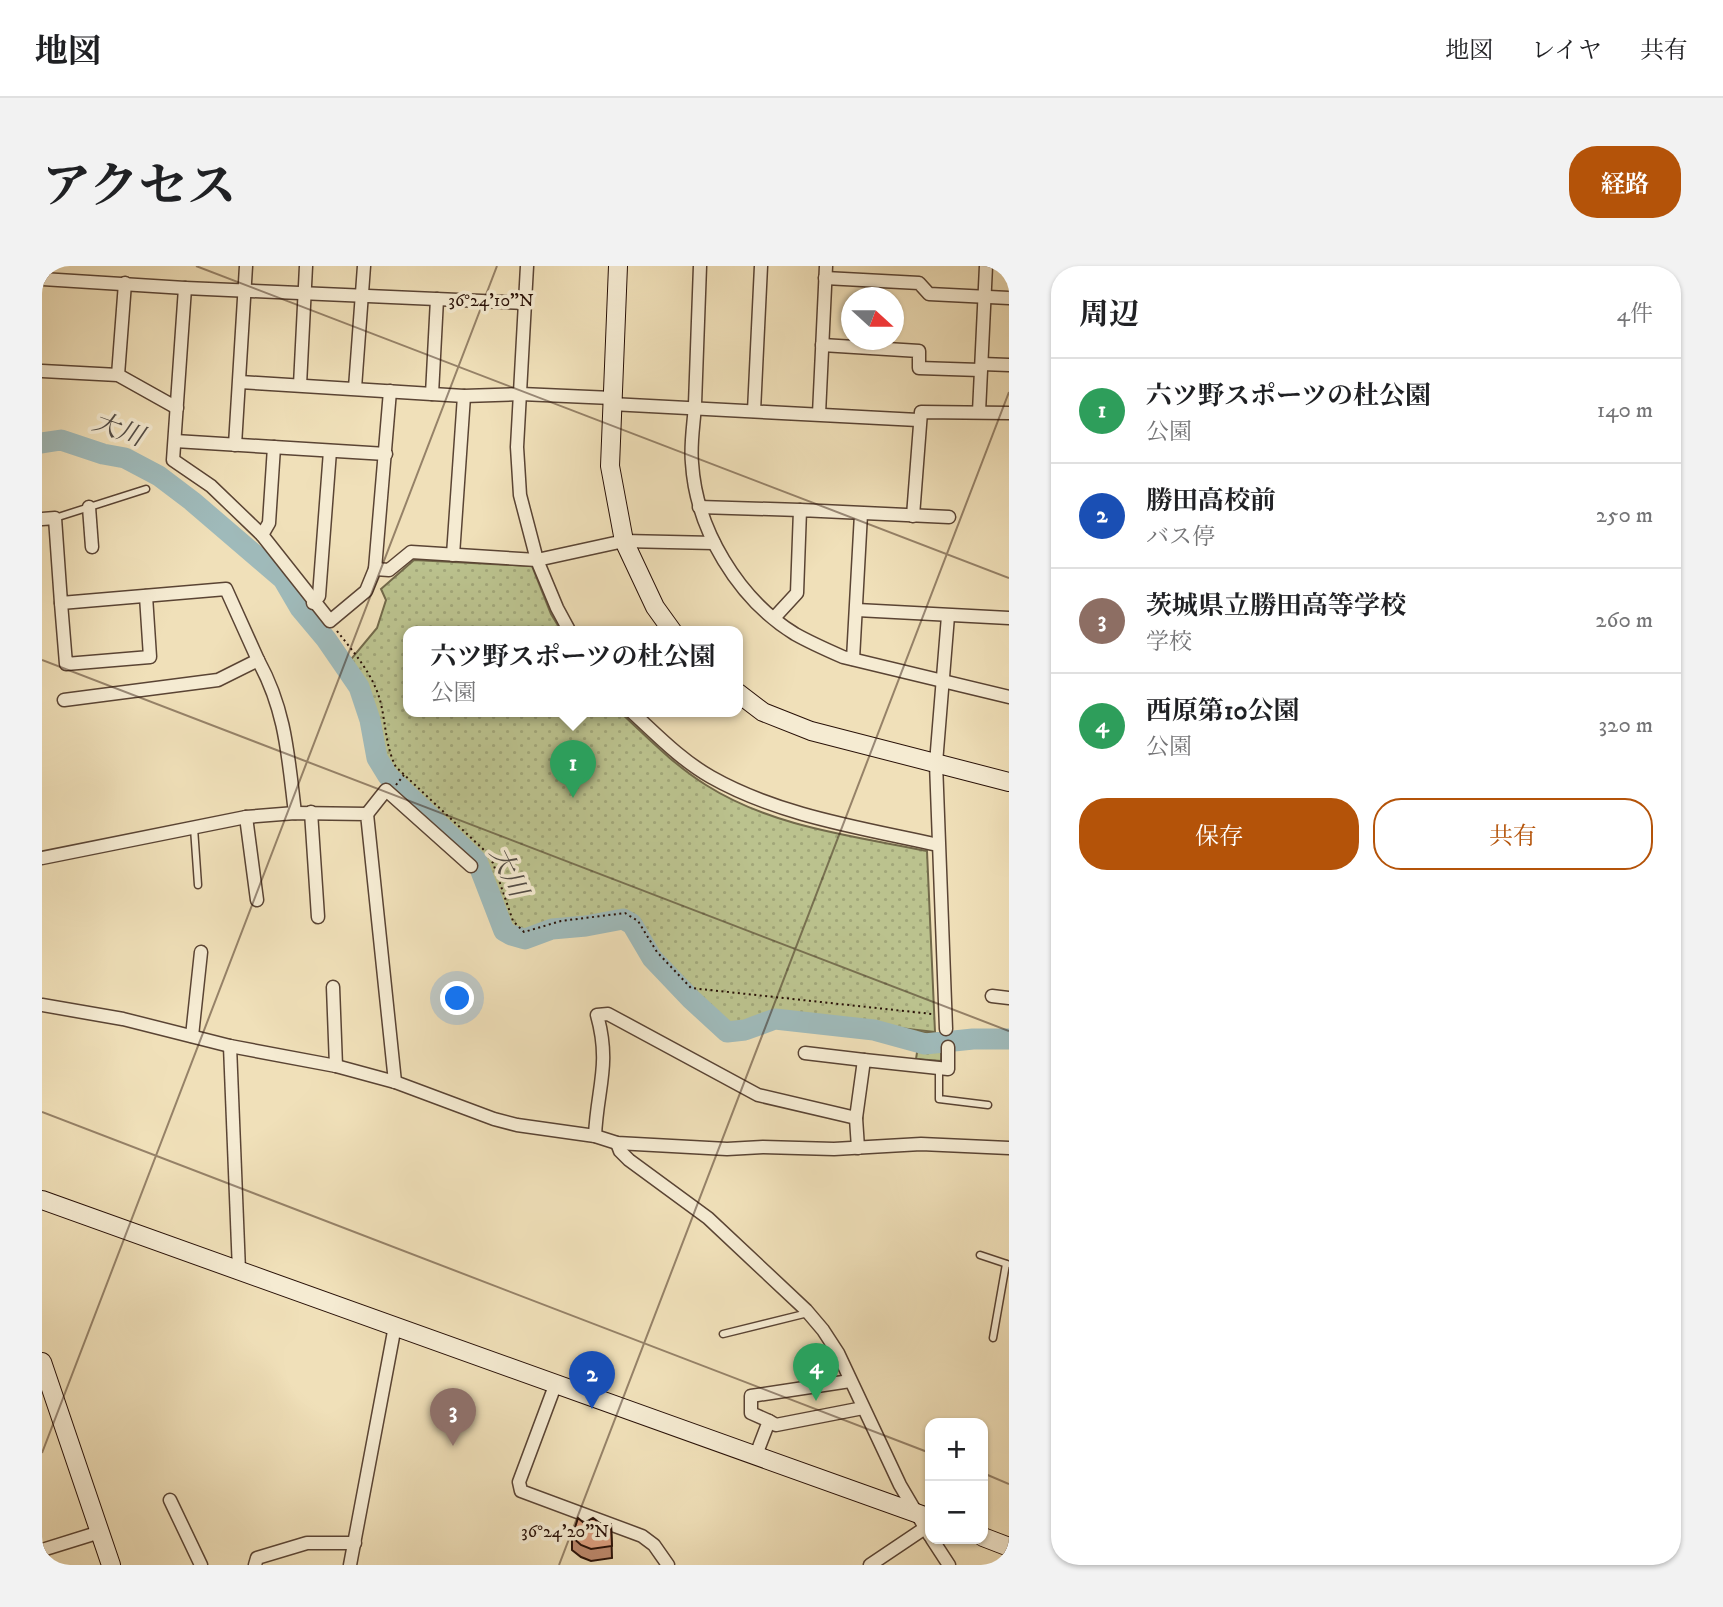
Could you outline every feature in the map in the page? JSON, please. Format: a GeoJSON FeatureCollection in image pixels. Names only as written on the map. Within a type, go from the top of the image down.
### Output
{"type":"FeatureCollection","features":[{"type":"Feature","properties":{"kind":"street"},"geometry":{"type":"LineString","coordinates":[[235,445],[246,266]]}},
{"type":"Feature","properties":{"kind":"street"},"geometry":{"type":"LineString","coordinates":[[300,385],[306,266]]}},
{"type":"Feature","properties":{"kind":"street"},"geometry":{"type":"LineString","coordinates":[[355,388],[364,266]]}},
{"type":"Feature","properties":{"kind":"street"},"geometry":{"type":"LineString","coordinates":[[527,266],[517,447],[520,495],[537,560],[556,608],[566,626]]}},
{"type":"Feature","properties":{"kind":"street"},"geometry":{"type":"LineString","coordinates":[[618,266],[610,466],[624,541],[655,607],[669,626]]}},
{"type":"Feature","properties":{"kind":"street"},"geometry":{"type":"LineString","coordinates":[[700,266],[692,462],[699,507],[713,544],[734,575],[757,603],[774,618],[793,633],[818,646],[853,659],[1009,696]]}},
{"type":"Feature","properties":{"kind":"street"},"geometry":{"type":"LineString","coordinates":[[754,411],[761,266]]}},
{"type":"Feature","properties":{"kind":"street"},"geometry":{"type":"LineString","coordinates":[[877,280],[878,266]]}},
{"type":"Feature","properties":{"kind":"street"},"geometry":{"type":"LineString","coordinates":[[979,412],[986,266]]}},
{"type":"Feature","properties":{"kind":"street"},"geometry":{"type":"LineString","coordinates":[[819,414],[825,272],[919,283],[929,294],[1009,298]]}},
{"type":"Feature","properties":{"kind":"street"},"geometry":{"type":"LineString","coordinates":[[42,279],[526,303]]}},
{"type":"Feature","properties":{"kind":"street"},"geometry":{"type":"LineString","coordinates":[[118,375],[125,283]]}},
{"type":"Feature","properties":{"kind":"street"},"geometry":{"type":"LineString","coordinates":[[185,288],[173,460],[211,486],[262,535],[313,603],[330,621],[366,590],[375,569],[390,391]]}},
{"type":"Feature","properties":{"kind":"street"},"geometry":{"type":"LineString","coordinates":[[432,394],[437,299]]}},
{"type":"Feature","properties":{"kind":"street"},"geometry":{"type":"LineString","coordinates":[[821,345],[919,351],[919,368],[1009,365]]}},
{"type":"Feature","properties":{"kind":"street"},"geometry":{"type":"LineString","coordinates":[[42,371],[118,375],[177,408]]}},
{"type":"Feature","properties":{"kind":"street"},"geometry":{"type":"LineString","coordinates":[[240,382],[464,396],[522,394],[695,408],[918,420]]}},
{"type":"Feature","properties":{"kind":"street"},"geometry":{"type":"LineString","coordinates":[[453,555],[464,396]]}},
{"type":"Feature","properties":{"kind":"street"},"geometry":{"type":"LineString","coordinates":[[913,516],[920,412],[1009,413]]}},
{"type":"Feature","properties":{"kind":"street"},"geometry":{"type":"LineString","coordinates":[[175,441],[386,454]]}},
{"type":"Feature","properties":{"kind":"street"},"geometry":{"type":"LineString","coordinates":[[262,535],[269,523],[274,447]]}},
{"type":"Feature","properties":{"kind":"street"},"geometry":{"type":"LineString","coordinates":[[313,603],[319,596],[330,451]]}},
{"type":"Feature","properties":{"kind":"street"},"geometry":{"type":"LineString","coordinates":[[89,507],[92,547]]}},
{"type":"Feature","properties":{"kind":"street"},"geometry":{"type":"LineString","coordinates":[[699,507],[949,517]]}},
{"type":"Feature","properties":{"kind":"street"},"geometry":{"type":"LineString","coordinates":[[774,618],[797,593],[800,510]]}},
{"type":"Feature","properties":{"kind":"street"},"geometry":{"type":"LineString","coordinates":[[853,659],[858,610],[861,514]]}},
{"type":"Feature","properties":{"kind":"street"},"geometry":{"type":"LineString","coordinates":[[48,519],[61,603],[66,664],[150,657],[146,596]]}},
{"type":"Feature","properties":{"kind":"street"},"geometry":{"type":"LineString","coordinates":[[375,569],[389,570],[411,552],[537,560],[624,541],[713,544]]}},
{"type":"Feature","properties":{"kind":"street"},"geometry":{"type":"LineString","coordinates":[[61,603],[226,589],[278,701],[295,813]]}},
{"type":"Feature","properties":{"kind":"street"},"geometry":{"type":"LineString","coordinates":[[858,610],[1009,618]]}},
{"type":"Feature","properties":{"kind":"street"},"geometry":{"type":"LineString","coordinates":[[946,1022],[936,763],[948,615]]}},
{"type":"Feature","properties":{"kind":"street"},"geometry":{"type":"LineString","coordinates":[[64,700],[218,680],[258,660]]}},
{"type":"Feature","properties":{"kind":"street"},"geometry":{"type":"LineString","coordinates":[[743,697],[763,712],[811,732],[1009,782]]}},
{"type":"Feature","properties":{"kind":"street"},"geometry":{"type":"LineString","coordinates":[[638,717],[676,752],[712,777],[755,797],[806,815],[938,845]]}},
{"type":"Feature","properties":{"kind":"street"},"geometry":{"type":"LineString","coordinates":[[395,1082],[367,814],[386,790],[471,866]]}},
{"type":"Feature","properties":{"kind":"street"},"geometry":{"type":"LineString","coordinates":[[42,858],[246,817],[295,813],[367,814]]}},
{"type":"Feature","properties":{"kind":"street"},"geometry":{"type":"LineString","coordinates":[[311,813],[318,917]]}},
{"type":"Feature","properties":{"kind":"street"},"geometry":{"type":"LineString","coordinates":[[246,817],[257,900]]}},
{"type":"Feature","properties":{"kind":"street"},"geometry":{"type":"LineString","coordinates":[[192,1036],[201,952]]}},
{"type":"Feature","properties":{"kind":"street"},"geometry":{"type":"LineString","coordinates":[[333,987],[337,1066]]}},
{"type":"Feature","properties":{"kind":"street"},"geometry":{"type":"LineString","coordinates":[[992,996],[1009,998]]}},
{"type":"Feature","properties":{"kind":"street"},"geometry":{"type":"LineString","coordinates":[[42,1005],[123,1018],[230,1046],[337,1066],[395,1082],[494,1119],[595,1136],[617,1143],[727,1149],[858,1148],[921,1144],[1009,1148]]}},
{"type":"Feature","properties":{"kind":"street"},"geometry":{"type":"LineString","coordinates":[[595,1136],[605,1073],[604,1039],[597,1015],[608,1014],[758,1095],[856,1118]]}},
{"type":"Feature","properties":{"kind":"street"},"geometry":{"type":"LineString","coordinates":[[230,1046],[239,1271]]}},
{"type":"Feature","properties":{"kind":"street"},"geometry":{"type":"LineString","coordinates":[[805,1053],[948,1069],[948,1047]]}},
{"type":"Feature","properties":{"kind":"street"},"geometry":{"type":"LineString","coordinates":[[858,1148],[856,1118],[863,1060]]}},
{"type":"Feature","properties":{"kind":"street"},"geometry":{"type":"LineString","coordinates":[[617,1143],[620,1151],[629,1160],[708,1218],[808,1313],[838,1353],[863,1408],[925,1523]]}},
{"type":"Feature","properties":{"kind":"street"},"geometry":{"type":"LineString","coordinates":[[42,1200],[756,1455],[925,1526]]}},
{"type":"Feature","properties":{"kind":"street"},"geometry":{"type":"LineString","coordinates":[[350,1565],[395,1326]]}},
{"type":"Feature","properties":{"kind":"street"},"geometry":{"type":"LineString","coordinates":[[42,1362],[111,1565]]}},
{"type":"Feature","properties":{"kind":"street"},"geometry":{"type":"LineString","coordinates":[[850,1381],[751,1396],[751,1413],[776,1425],[863,1408]]}},
{"type":"Feature","properties":{"kind":"street"},"geometry":{"type":"LineString","coordinates":[[556,1383],[519,1482],[521,1491],[642,1536],[654,1545],[668,1565]]}},
{"type":"Feature","properties":{"kind":"street"},"geometry":{"type":"LineString","coordinates":[[756,1455],[769,1421]]}},
{"type":"Feature","properties":{"kind":"street"},"geometry":{"type":"LineString","coordinates":[[170,1500],[201,1565]]}},
{"type":"Feature","properties":{"kind":"street"},"geometry":{"type":"LineString","coordinates":[[870,1565],[925,1528]]}},
{"type":"Feature","properties":{"kind":"street"},"geometry":{"type":"LineString","coordinates":[[42,1550],[100,1531]]}},
{"type":"Feature","properties":{"kind":"street"},"geometry":{"type":"LineString","coordinates":[[988,1539],[1009,1546]]}},
{"type":"Feature","properties":{"kind":"street"},"geometry":{"type":"LineString","coordinates":[[255,1565],[257,1558],[307,1543],[355,1543]]}},
{"type":"Feature","properties":{"kind":"street"},"geometry":{"type":"LineString","coordinates":[[935,1544],[945,1564]]}},
{"type":"Feature","properties":{"kind":"lane"},"geometry":{"type":"LineString","coordinates":[[48,519],[146,489]]}},
{"type":"Feature","properties":{"kind":"lane"},"geometry":{"type":"LineString","coordinates":[[194,826],[198,885]]}},
{"type":"Feature","properties":{"kind":"lane"},"geometry":{"type":"LineString","coordinates":[[939,1068],[939,1099],[988,1105]]}},
{"type":"Feature","properties":{"kind":"lane"},"geometry":{"type":"LineString","coordinates":[[980,1255],[1007,1265],[993,1338]]}},
{"type":"Feature","properties":{"kind":"lane"},"geometry":{"type":"LineString","coordinates":[[723,1334],[808,1313]]}},
{"type":"Feature","properties":{"kind":"path"},"geometry":{"type":"LineString","coordinates":[[330,621],[372,678],[380,702],[389,754],[396,767],[484,850],[493,863],[513,922],[519,930],[524,932],[561,922],[625,913],[638,921],[657,952],[691,988],[946,1022]]}},
{"type":"Feature","properties":{"kind":"green space"},"geometry":{"type":"Polygon","coordinates":[[[414,560],[532,566],[558,626],[403,626],[403,717],[625,717],[683,769],[731,799],[758,811],[842,835],[927,851],[935,1032],[775,1014],[737,1027],[725,1026],[661,963],[628,917],[557,925],[523,936],[506,929],[479,859],[391,776],[379,757],[372,719],[360,686],[347,664],[377,628],[386,600],[381,589],[414,560]]]}},
{"type":"Feature","properties":{"kind":"green space"},"geometry":{"type":"Polygon","coordinates":[[[911,1031],[942,1034],[941,1061],[916,1059],[919,1039],[911,1031]]]}},
{"type":"Feature","properties":{"kind":"building"},"geometry":{"type":"Polygon","coordinates":[[[578,1518],[584,1523],[593,1518],[601,1524],[611,1524],[612,1546],[591,1549],[581,1545],[572,1537],[578,1518]]]}},
{"type":"Feature","properties":{"kind":"waterway","name":"大川"},"geometry":{"type":"LineString","coordinates":[[42,443],[61,440],[103,454],[125,458],[159,476],[283,579],[300,608],[326,639],[359,687],[370,720],[377,758],[388,776],[477,861],[504,931],[525,939],[552,929],[623,919],[632,924],[652,958],[727,1032],[745,1030],[775,1019],[874,1030],[925,1044],[973,1039],[1009,1039]]}},
{"type":"Feature","properties":{"kind":"place","name":"六ツ野スポーツの杜公園"},"geometry":{"type":"Point","coordinates":[573,798]}},
{"type":"Feature","properties":{"kind":"place","name":"西原第10公園"},"geometry":{"type":"Point","coordinates":[816,1401]}},
{"type":"Feature","properties":{"kind":"place","name":"勝田高校前"},"geometry":{"type":"Point","coordinates":[592,1409]}},
{"type":"Feature","properties":{"kind":"place","name":"茨城県立勝田高等学校"},"geometry":{"type":"Point","coordinates":[453,1446]}}]}
